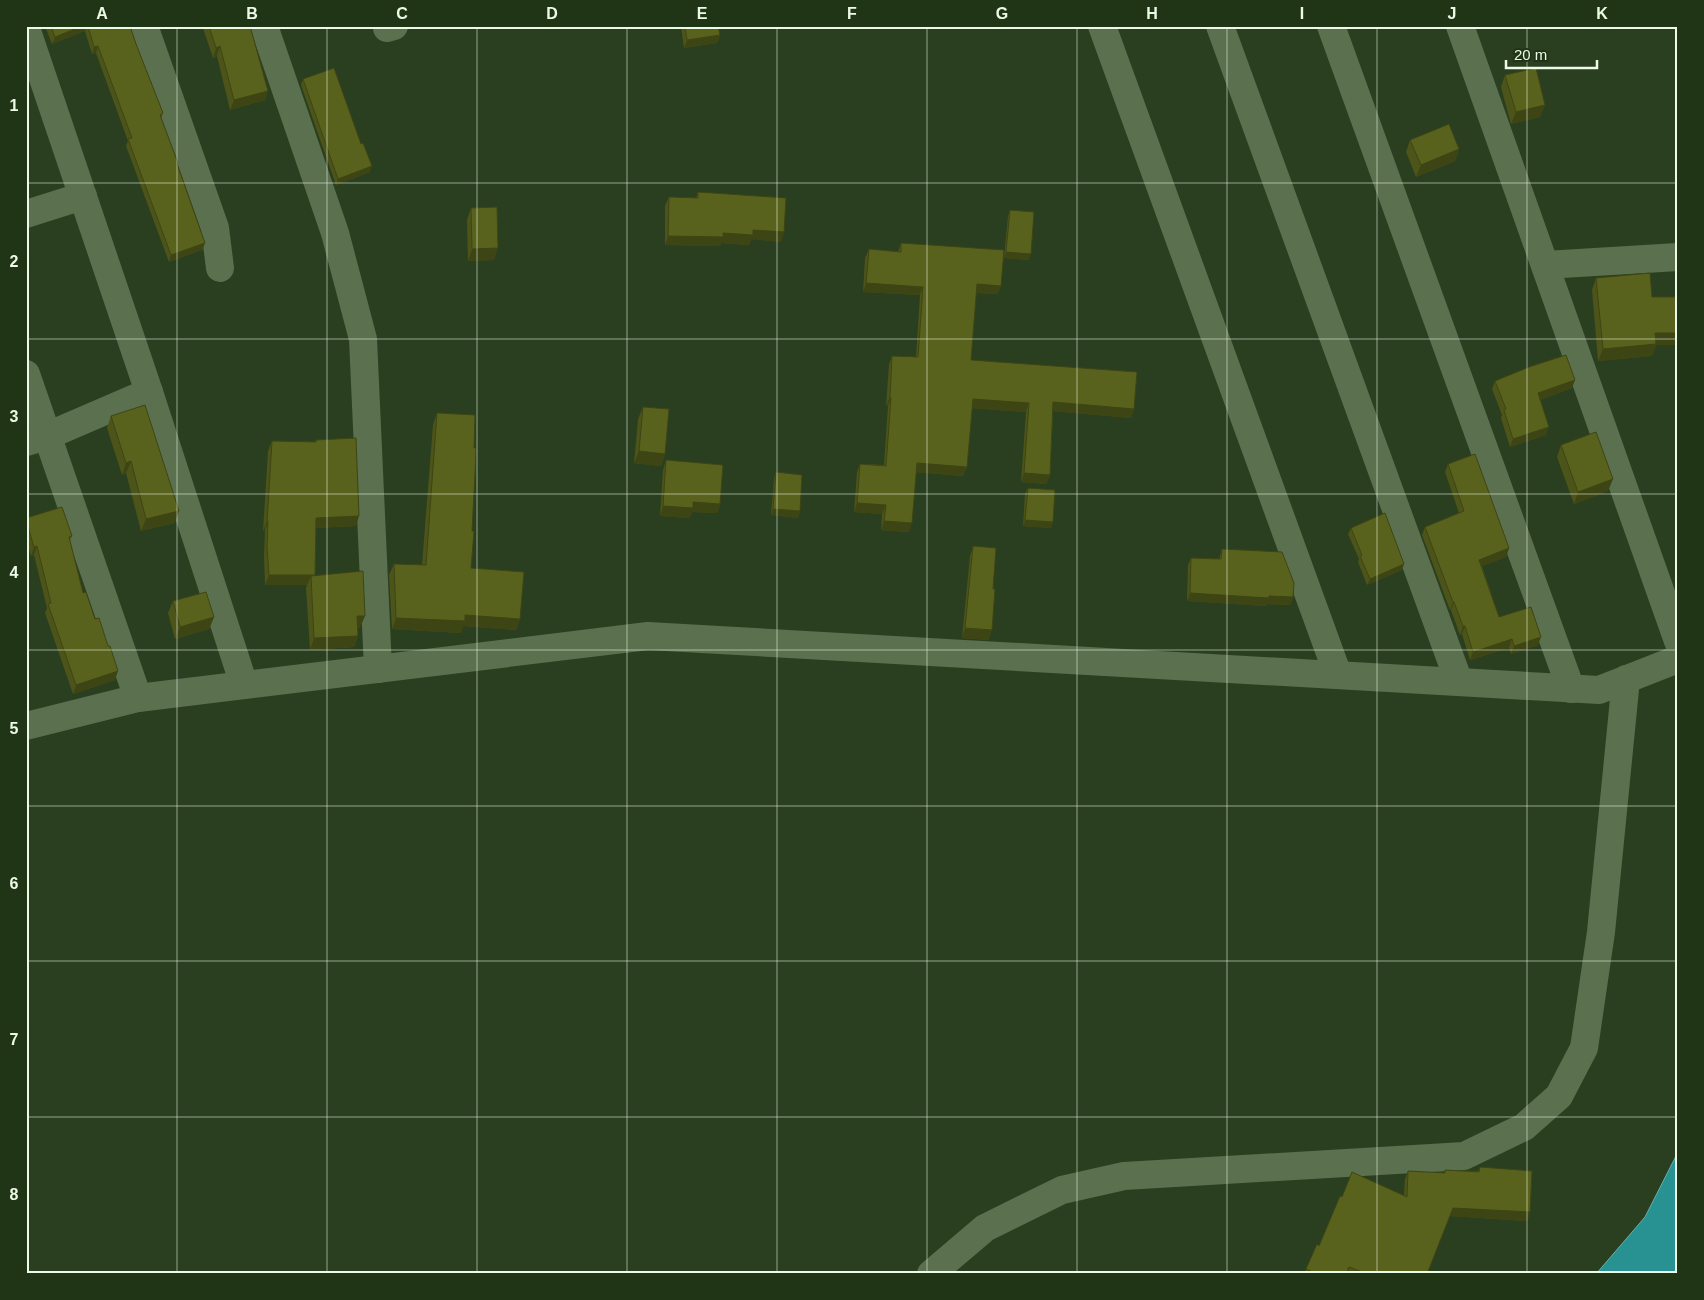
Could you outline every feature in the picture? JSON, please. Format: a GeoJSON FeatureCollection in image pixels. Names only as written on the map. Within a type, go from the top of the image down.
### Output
{"type":"FeatureCollection","features":[{"type":"Feature","properties":{"kind":"street"},"geometry":{"type":"LineString","coordinates":[[144,26],[215,228],[220,268]]}},
{"type":"Feature","properties":{"kind":"street"},"geometry":{"type":"LineString","coordinates":[[264,26],[335,233],[363,339],[378,669]]}},
{"type":"Feature","properties":{"kind":"street"},"geometry":{"type":"LineString","coordinates":[[387,26],[387,28],[394,26]]}},
{"type":"Feature","properties":{"kind":"street"},"geometry":{"type":"LineString","coordinates":[[1102,26],[1338,675]]}},
{"type":"Feature","properties":{"kind":"street"},"geometry":{"type":"LineString","coordinates":[[1220,26],[1459,682]]}},
{"type":"Feature","properties":{"kind":"street"},"geometry":{"type":"LineString","coordinates":[[1331,26],[1571,688]]}},
{"type":"Feature","properties":{"kind":"street"},"geometry":{"type":"LineString","coordinates":[[1460,26],[1678,641]]}},
{"type":"Feature","properties":{"kind":"street"},"geometry":{"type":"LineString","coordinates":[[26,28],[244,685]]}},
{"type":"Feature","properties":{"kind":"street"},"geometry":{"type":"LineString","coordinates":[[26,214],[82,196]]}},
{"type":"Feature","properties":{"kind":"street"},"geometry":{"type":"LineString","coordinates":[[1544,264],[1678,257]]}},
{"type":"Feature","properties":{"kind":"street"},"geometry":{"type":"LineString","coordinates":[[26,374],[37,439],[138,698]]}},
{"type":"Feature","properties":{"kind":"street"},"geometry":{"type":"LineString","coordinates":[[37,439],[148,392]]}},
{"type":"Feature","properties":{"kind":"street"},"geometry":{"type":"LineString","coordinates":[[26,726],[138,698],[648,636],[1599,690],[1678,659]]}},
{"type":"Feature","properties":{"kind":"street"},"geometry":{"type":"LineString","coordinates":[[931,1274],[986,1228],[1062,1190],[1124,1176],[1464,1156],[1524,1127],[1558,1096],[1584,1048],[1601,932],[1626,679]]}},
{"type":"Feature","properties":{"kind":"water"},"geometry":{"type":"Polygon","coordinates":[[[1678,1152],[1678,1274],[1596,1274],[1645,1217],[1678,1152]]]}},
{"type":"Feature","properties":{"kind":"building"},"geometry":{"type":"Polygon","coordinates":[[[51,26],[82,26],[55,37],[51,26]]]}},
{"type":"Feature","properties":{"kind":"building"},"geometry":{"type":"Polygon","coordinates":[[[88,26],[130,26],[163,113],[160,115],[205,243],[171,255],[128,139],[132,138],[98,46],[94,47],[88,26]]]}},
{"type":"Feature","properties":{"kind":"building"},"geometry":{"type":"Polygon","coordinates":[[[209,26],[250,26],[268,91],[234,100],[220,46],[216,48],[209,26]]]}},
{"type":"Feature","properties":{"kind":"building"},"geometry":{"type":"Polygon","coordinates":[[[685,26],[718,26],[720,35],[687,40],[685,26]]]}},
{"type":"Feature","properties":{"kind":"building"},"geometry":{"type":"Polygon","coordinates":[[[334,68],[361,144],[363,143],[372,166],[338,179],[303,79],[334,68]]]}},
{"type":"Feature","properties":{"kind":"building"},"geometry":{"type":"Polygon","coordinates":[[[1536,68],[1545,105],[1516,112],[1505,75],[1536,68]]]}},
{"type":"Feature","properties":{"kind":"building"},"geometry":{"type":"Polygon","coordinates":[[[1449,124],[1459,149],[1421,165],[1410,140],[1449,124]]]}},
{"type":"Feature","properties":{"kind":"building"},"geometry":{"type":"Polygon","coordinates":[[[698,192],[786,198],[784,232],[753,230],[753,235],[723,233],[723,237],[668,236],[669,197],[698,198],[698,192]]]}},
{"type":"Feature","properties":{"kind":"building"},"geometry":{"type":"Polygon","coordinates":[[[497,207],[498,248],[472,249],[471,208],[497,207]]]}},
{"type":"Feature","properties":{"kind":"building"},"geometry":{"type":"Polygon","coordinates":[[[1010,210],[1034,212],[1031,254],[1006,252],[1010,210]]]}},
{"type":"Feature","properties":{"kind":"building"},"geometry":{"type":"Polygon","coordinates":[[[901,243],[1004,250],[1001,286],[977,284],[971,360],[1137,372],[1134,409],[1053,402],[1050,475],[1024,473],[1029,403],[973,399],[967,467],[917,463],[912,523],[884,521],[886,505],[857,503],[860,464],[886,466],[892,356],[918,357],[923,287],[866,283],[869,249],[901,252],[901,243]]]}},
{"type":"Feature","properties":{"kind":"building"},"geometry":{"type":"Polygon","coordinates":[[[1650,273],[1652,297],[1678,297],[1678,333],[1655,333],[1656,344],[1603,349],[1596,278],[1650,273]]]}},
{"type":"Feature","properties":{"kind":"building"},"geometry":{"type":"Polygon","coordinates":[[[1566,355],[1575,380],[1538,393],[1549,427],[1513,439],[1504,410],[1506,409],[1495,381],[1566,355]]]}},
{"type":"Feature","properties":{"kind":"building"},"geometry":{"type":"Polygon","coordinates":[[[145,405],[179,511],[146,519],[131,461],[126,463],[111,416],[145,405]]]}},
{"type":"Feature","properties":{"kind":"building"},"geometry":{"type":"Polygon","coordinates":[[[643,407],[669,409],[665,454],[639,451],[643,407]]]}},
{"type":"Feature","properties":{"kind":"building"},"geometry":{"type":"Polygon","coordinates":[[[437,413],[475,415],[474,448],[476,448],[472,531],[474,531],[471,568],[524,572],[520,619],[465,615],[465,621],[396,618],[394,564],[426,565],[437,413]]]}},
{"type":"Feature","properties":{"kind":"building"},"geometry":{"type":"Polygon","coordinates":[[[1596,432],[1613,479],[1578,492],[1561,445],[1596,432]]]}},
{"type":"Feature","properties":{"kind":"building"},"geometry":{"type":"Polygon","coordinates":[[[356,438],[359,516],[316,518],[315,575],[269,575],[267,521],[272,441],[316,442],[316,440],[356,438]]]}},
{"type":"Feature","properties":{"kind":"building"},"geometry":{"type":"Polygon","coordinates":[[[1475,454],[1509,548],[1479,560],[1499,617],[1531,607],[1541,637],[1514,646],[1512,639],[1473,652],[1465,626],[1463,626],[1453,602],[1425,527],[1464,511],[1448,464],[1475,454]]]}},
{"type":"Feature","properties":{"kind":"building"},"geometry":{"type":"Polygon","coordinates":[[[666,460],[723,465],[720,504],[693,502],[693,508],[663,506],[666,460]]]}},
{"type":"Feature","properties":{"kind":"building"},"geometry":{"type":"Polygon","coordinates":[[[776,472],[802,475],[800,511],[773,509],[776,472]]]}},
{"type":"Feature","properties":{"kind":"building"},"geometry":{"type":"Polygon","coordinates":[[[1028,488],[1055,490],[1053,522],[1025,520],[1028,488]]]}},
{"type":"Feature","properties":{"kind":"building"},"geometry":{"type":"Polygon","coordinates":[[[62,507],[72,536],[69,537],[83,593],[86,592],[95,619],[99,618],[118,671],[76,685],[48,604],[51,603],[37,546],[34,547],[26,520],[26,518],[62,507]]]}},
{"type":"Feature","properties":{"kind":"building"},"geometry":{"type":"Polygon","coordinates":[[[1385,513],[1404,564],[1370,579],[1351,528],[1385,513]]]}},
{"type":"Feature","properties":{"kind":"building"},"geometry":{"type":"Polygon","coordinates":[[[973,546],[996,548],[992,630],[965,628],[973,546]]]}},
{"type":"Feature","properties":{"kind":"building"},"geometry":{"type":"Polygon","coordinates":[[[1222,549],[1282,552],[1294,583],[1293,597],[1269,596],[1269,598],[1190,593],[1191,558],[1221,559],[1222,549]]]}},
{"type":"Feature","properties":{"kind":"building"},"geometry":{"type":"Polygon","coordinates":[[[363,571],[365,616],[357,616],[358,636],[314,638],[311,576],[363,571]]]}},
{"type":"Feature","properties":{"kind":"building"},"geometry":{"type":"Polygon","coordinates":[[[206,592],[214,617],[180,627],[173,601],[206,592]]]}},
{"type":"Feature","properties":{"kind":"building"},"geometry":{"type":"Polygon","coordinates":[[[1480,1167],[1532,1171],[1530,1212],[1453,1208],[1427,1274],[1367,1274],[1349,1267],[1346,1274],[1317,1274],[1306,1269],[1317,1244],[1319,1246],[1352,1172],[1407,1197],[1408,1171],[1445,1173],[1445,1170],[1479,1172],[1480,1167]]]}}]}
